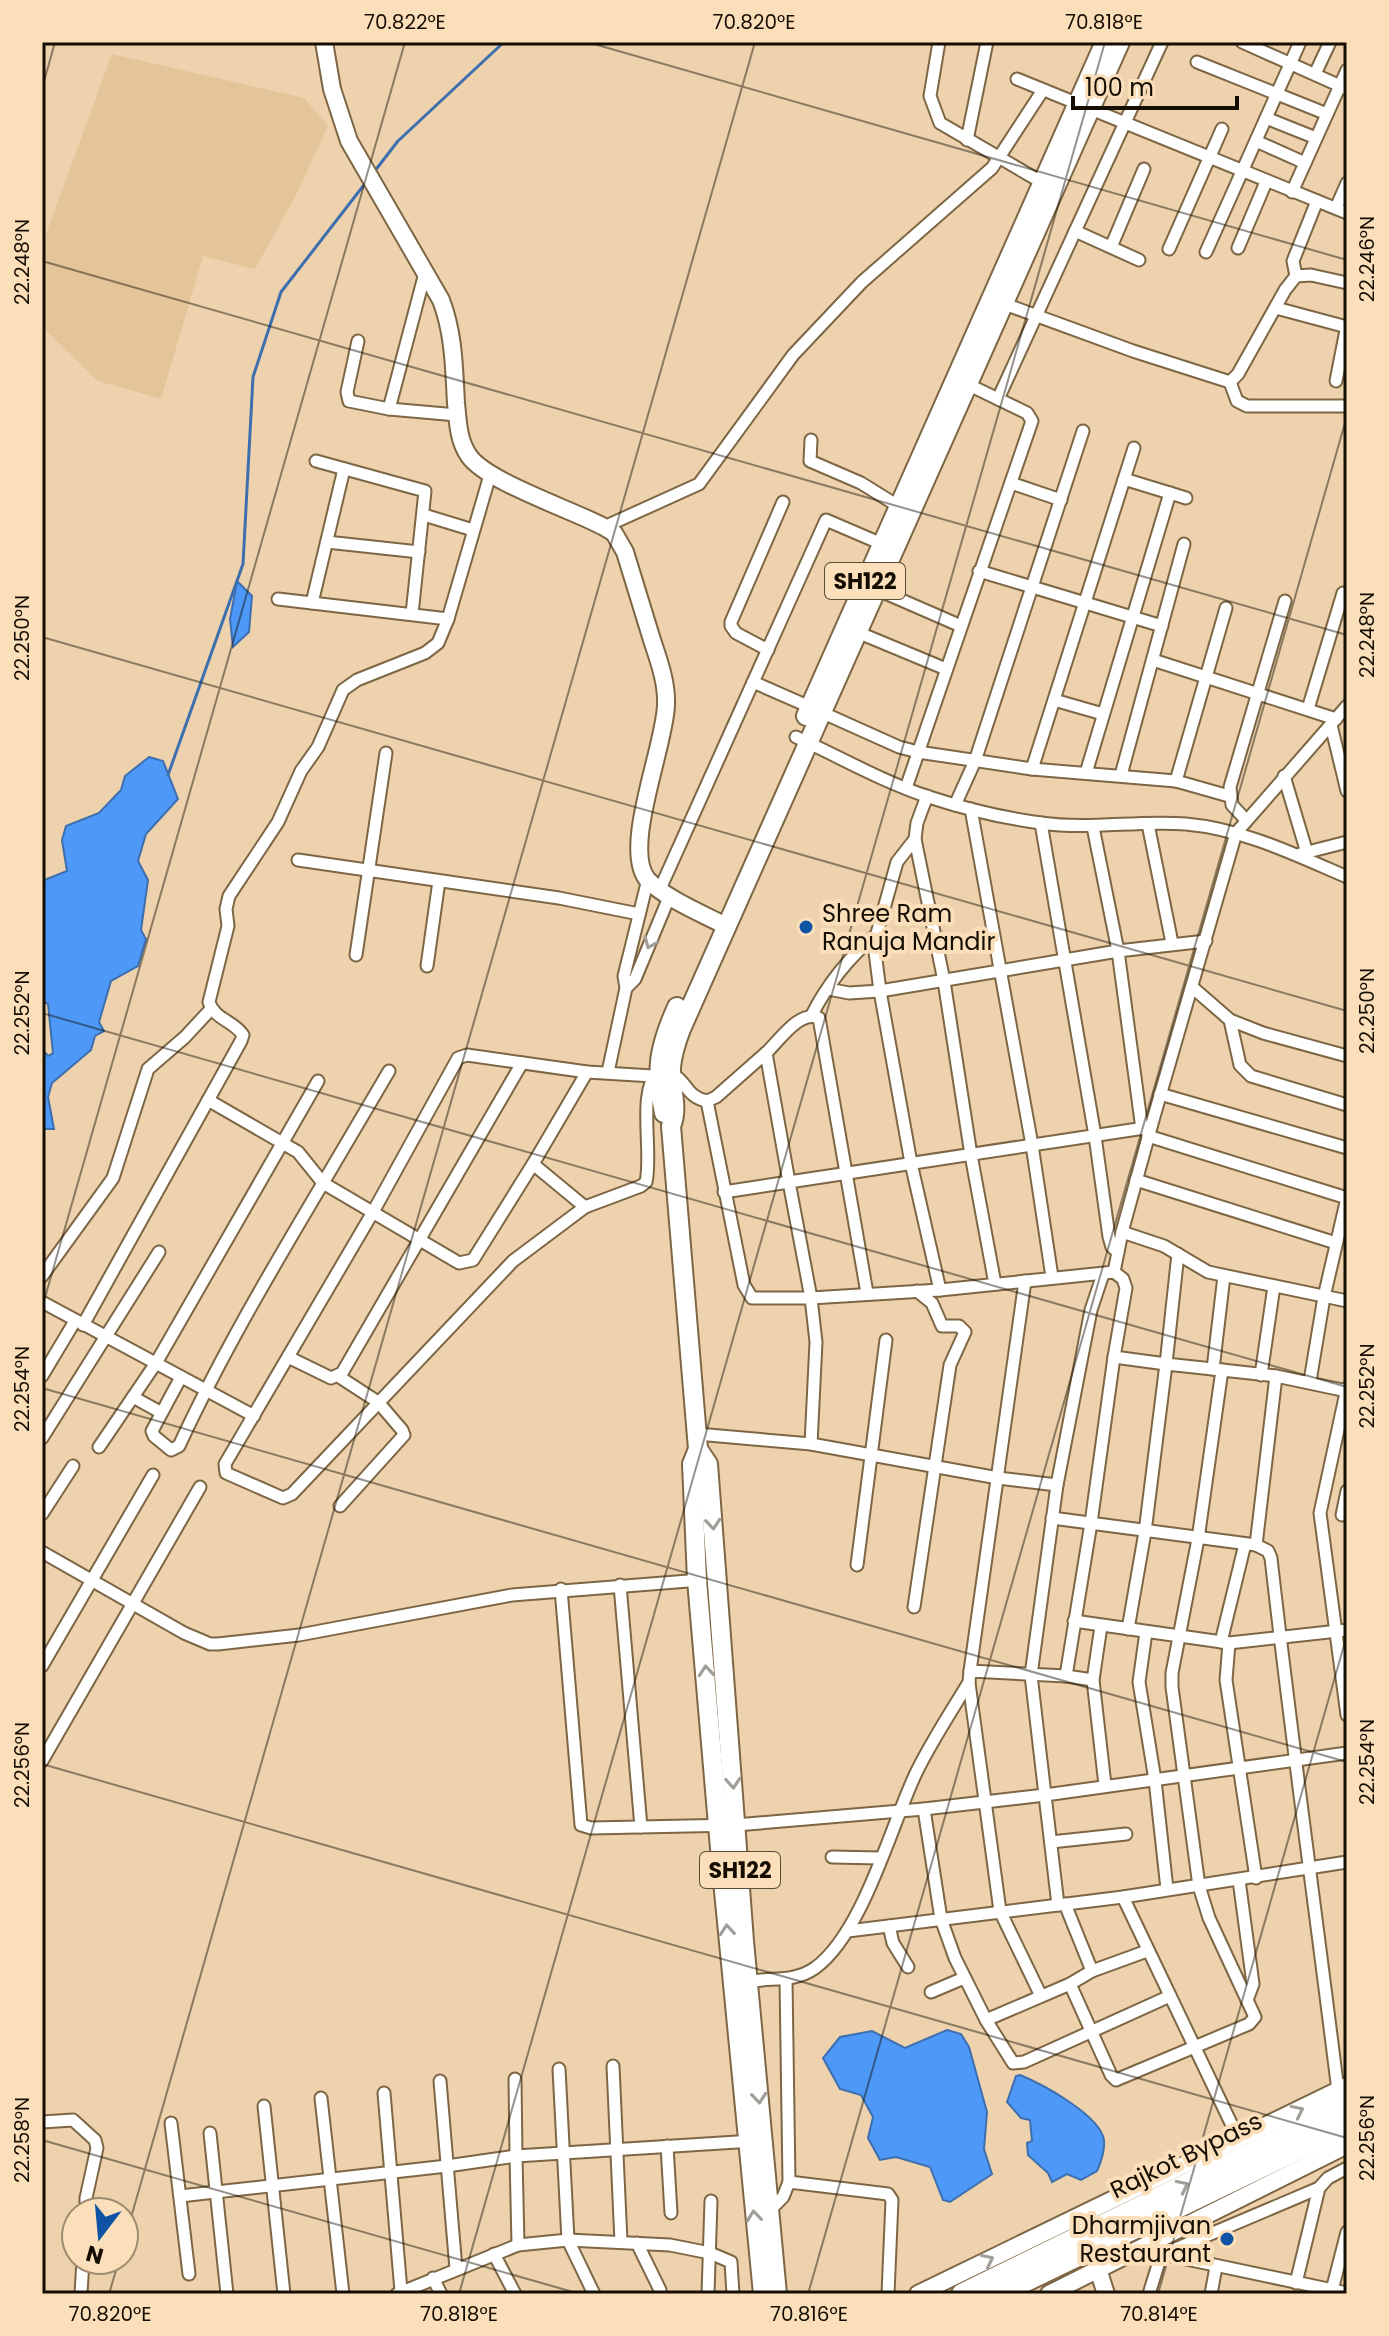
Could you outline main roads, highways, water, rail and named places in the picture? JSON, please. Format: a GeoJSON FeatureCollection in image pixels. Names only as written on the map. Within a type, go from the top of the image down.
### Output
{"type":"FeatureCollection","features":[{"type":"Feature","properties":{"kind":"highway","name":"Rajkot Bypass"},"geometry":{"type":"LineString","coordinates":[[962,2294],[1344,2094]]}},
{"type":"Feature","properties":{"kind":"highway","name":"Rajkot Bypass"},"geometry":{"type":"LineString","coordinates":[[999,2294],[1347,2126]]}},
{"type":"Feature","properties":{"kind":"main road","name":"SH122"},"geometry":{"type":"LineString","coordinates":[[763,2294],[754,2141],[728,1825],[718,1579],[708,1464],[698,1442],[671,1126],[664,1116],[661,1048],[665,1034],[721,923],[816,710],[876,589],[922,470],[1085,106],[1105,42]]}},
{"type":"Feature","properties":{"kind":"main road","name":"SH122"},"geometry":{"type":"LineString","coordinates":[[816,710],[898,506],[922,470],[967,384],[1043,183],[1120,42]]}},
{"type":"Feature","properties":{"kind":"main road","name":"SH122"},"geometry":{"type":"LineString","coordinates":[[698,1442],[692,1464],[697,1580],[728,1825]]}},
{"type":"Feature","properties":{"kind":"main road","name":"SH122"},"geometry":{"type":"LineString","coordinates":[[754,2141],[771,2209],[777,2294]]}},
{"type":"Feature","properties":{"kind":"water"},"geometry":{"type":"Polygon","coordinates":[[[237,581],[252,596],[249,632],[233,647],[230,619],[237,581]]]}},
{"type":"Feature","properties":{"kind":"water"},"geometry":{"type":"Polygon","coordinates":[[[149,757],[163,761],[178,799],[146,834],[138,861],[148,880],[141,930],[146,939],[138,966],[111,981],[99,1022],[104,1031],[95,1036],[91,1050],[52,1083],[48,1097],[54,1129],[42,1129],[42,1049],[48,1056],[53,1053],[48,1004],[42,1001],[42,881],[67,871],[62,840],[66,826],[99,813],[121,790],[125,776],[149,757]]]}},
{"type":"Feature","properties":{"kind":"water"},"geometry":{"type":"Polygon","coordinates":[[[947,2030],[961,2034],[969,2047],[987,2112],[984,2149],[992,2174],[950,2202],[943,2200],[930,2167],[896,2157],[880,2160],[868,2138],[873,2117],[861,2095],[840,2089],[823,2058],[840,2037],[872,2031],[905,2048],[947,2030]]]}},
{"type":"Feature","properties":{"kind":"water"},"geometry":{"type":"Polygon","coordinates":[[[1020,2075],[1055,2093],[1081,2111],[1100,2130],[1104,2140],[1097,2171],[1081,2180],[1067,2174],[1052,2182],[1048,2173],[1028,2155],[1027,2143],[1032,2141],[1030,2120],[1021,2118],[1007,2102],[1016,2076],[1020,2075]]]}},
{"type":"Feature","properties":{"kind":"waterway"},"geometry":{"type":"LineString","coordinates":[[374,172],[398,141],[504,42]]}},
{"type":"Feature","properties":{"kind":"waterway"},"geometry":{"type":"LineString","coordinates":[[168,775],[243,564],[253,377],[281,292],[367,181]]}},
{"type":"Feature","properties":{"kind":"place","name":"Shree Ram Ranuja Mandir"},"geometry":{"type":"Point","coordinates":[806,927]}},
{"type":"Feature","properties":{"kind":"place","name":"Dharmjivan Restaurant"},"geometry":{"type":"Point","coordinates":[1227,2239]}}]}
